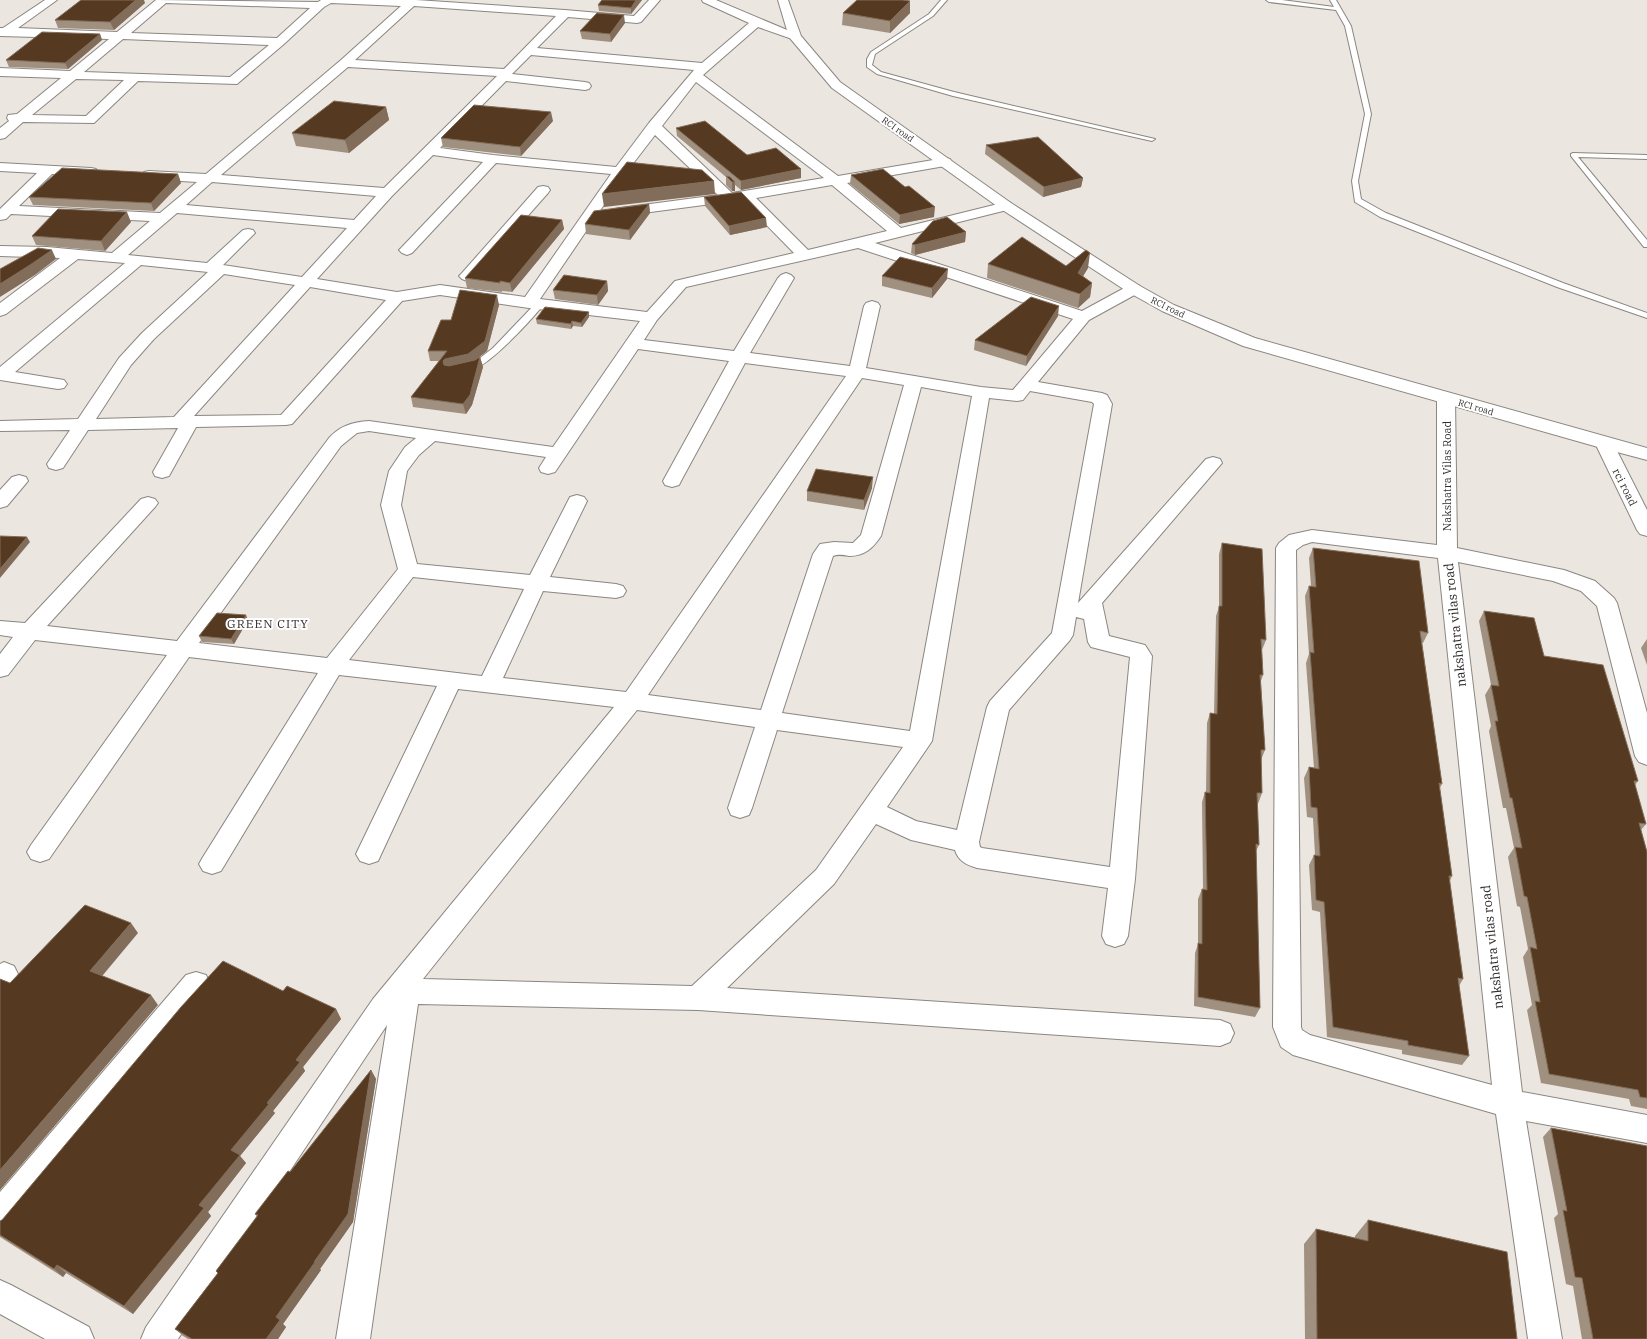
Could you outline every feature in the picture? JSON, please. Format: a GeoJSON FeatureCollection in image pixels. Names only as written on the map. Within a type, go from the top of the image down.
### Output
{"type":"FeatureCollection","features":[{"type":"Feature","properties":{"kind":"street"},"geometry":{"type":"LineString","coordinates":[[2,32],[52,0]]}},
{"type":"Feature","properties":{"kind":"street"},"geometry":{"type":"LineString","coordinates":[[0,135],[162,0],[254,2],[392,1],[565,13],[637,20],[655,0]]}},
{"type":"Feature","properties":{"kind":"street"},"geometry":{"type":"LineString","coordinates":[[707,0],[757,22],[795,36]]}},
{"type":"Feature","properties":{"kind":"street","name":"RCI road"},"geometry":{"type":"LineString","coordinates":[[783,0],[795,36],[836,85],[1006,206],[1134,289],[1168,308],[1249,342],[1604,444],[1647,454]]}},
{"type":"Feature","properties":{"kind":"street"},"geometry":{"type":"LineString","coordinates":[[0,72],[233,81],[325,2]]}},
{"type":"Feature","properties":{"kind":"street"},"geometry":{"type":"LineString","coordinates":[[115,258],[345,63],[411,3]]}},
{"type":"Feature","properties":{"kind":"street"},"geometry":{"type":"LineString","coordinates":[[162,472],[185,421],[306,283],[387,193],[565,13]]}},
{"type":"Feature","properties":{"kind":"street"},"geometry":{"type":"LineString","coordinates":[[534,303],[581,221],[654,126],[700,71],[757,22]]}},
{"type":"Feature","properties":{"kind":"street"},"geometry":{"type":"LineString","coordinates":[[2,32],[280,42]]}},
{"type":"Feature","properties":{"kind":"street"},"geometry":{"type":"LineString","coordinates":[[528,51],[700,71],[898,232]]}},
{"type":"Feature","properties":{"kind":"street"},"geometry":{"type":"LineString","coordinates":[[345,63],[505,75],[585,86]]}},
{"type":"Feature","properties":{"kind":"street"},"geometry":{"type":"LineString","coordinates":[[0,117],[89,120],[134,78]]}},
{"type":"Feature","properties":{"kind":"street"},"geometry":{"type":"LineString","coordinates":[[474,106],[488,108]]}},
{"type":"Feature","properties":{"kind":"street"},"geometry":{"type":"LineString","coordinates":[[654,126],[729,198]]}},
{"type":"Feature","properties":{"kind":"street"},"geometry":{"type":"LineString","coordinates":[[429,150],[493,159],[620,171]]}},
{"type":"Feature","properties":{"kind":"street"},"geometry":{"type":"LineString","coordinates":[[407,250],[493,159]]}},
{"type":"Feature","properties":{"kind":"street"},"geometry":{"type":"LineString","coordinates":[[581,221],[945,162]]}},
{"type":"Feature","properties":{"kind":"street"},"geometry":{"type":"LineString","coordinates":[[0,167],[102,172]]}},
{"type":"Feature","properties":{"kind":"street"},"geometry":{"type":"LineString","coordinates":[[4,214],[49,169]]}},
{"type":"Feature","properties":{"kind":"street"},"geometry":{"type":"LineString","coordinates":[[133,174],[209,178],[387,193]]}},
{"type":"Feature","properties":{"kind":"street"},"geometry":{"type":"LineString","coordinates":[[453,292],[526,218],[543,190]]}},
{"type":"Feature","properties":{"kind":"street"},"geometry":{"type":"LineString","coordinates":[[745,195],[804,255]]}},
{"type":"Feature","properties":{"kind":"street"},"geometry":{"type":"LineString","coordinates":[[40,852],[183,649],[331,448],[346,431],[355,427],[369,426],[431,435],[553,460],[632,343],[651,317],[681,284],[858,243],[1006,206]]}},
{"type":"Feature","properties":{"kind":"street"},"geometry":{"type":"LineString","coordinates":[[174,208],[358,225]]}},
{"type":"Feature","properties":{"kind":"street"},"geometry":{"type":"LineString","coordinates":[[4,214],[163,217]]}},
{"type":"Feature","properties":{"kind":"street"},"geometry":{"type":"LineString","coordinates":[[56,464],[125,362],[148,336],[216,269],[248,233]]}},
{"type":"Feature","properties":{"kind":"street"},"geometry":{"type":"LineString","coordinates":[[858,243],[1083,317]]}},
{"type":"Feature","properties":{"kind":"street"},"geometry":{"type":"LineString","coordinates":[[0,251],[38,252],[115,258],[238,271],[397,297],[440,290],[651,317]]}},
{"type":"Feature","properties":{"kind":"street"},"geometry":{"type":"LineString","coordinates":[[13,268],[38,252]]}},
{"type":"Feature","properties":{"kind":"street"},"geometry":{"type":"LineString","coordinates":[[0,311],[73,255]]}},
{"type":"Feature","properties":{"kind":"street"},"geometry":{"type":"LineString","coordinates":[[1,375],[138,260]]}},
{"type":"Feature","properties":{"kind":"street"},"geometry":{"type":"LineString","coordinates":[[672,481],[740,356],[786,278]]}},
{"type":"Feature","properties":{"kind":"street"},"geometry":{"type":"LineString","coordinates":[[632,343],[857,372],[981,392],[1017,396],[1083,317],[1134,289]]}},
{"type":"Feature","properties":{"kind":"street"},"geometry":{"type":"LineString","coordinates":[[0,426],[286,420],[397,297]]}},
{"type":"Feature","properties":{"kind":"street"},"geometry":{"type":"LineString","coordinates":[[158,1339],[383,1008],[402,990],[632,701],[857,372],[872,306]]}},
{"type":"Feature","properties":{"kind":"street"},"geometry":{"type":"LineString","coordinates":[[1,375],[58,384]]}},
{"type":"Feature","properties":{"kind":"street"},"geometry":{"type":"LineString","coordinates":[[740,808],[823,554],[827,549],[834,547],[850,550],[859,549],[866,545],[872,536],[914,381]]}},
{"type":"Feature","properties":{"kind":"street"},"geometry":{"type":"LineString","coordinates":[[1026,385],[1096,397],[1101,399],[1103,404],[1062,635]]}},
{"type":"Feature","properties":{"kind":"street"},"geometry":{"type":"LineString","coordinates":[[698,998],[825,877],[920,741],[981,392]]}},
{"type":"Feature","properties":{"kind":"street","name":"Nakshatra Vilas Road"},"geometry":{"type":"LineString","coordinates":[[1446,398],[1447,553]]}},
{"type":"Feature","properties":{"kind":"street"},"geometry":{"type":"LineString","coordinates":[[408,570],[391,505],[398,471],[412,451],[431,435]]}},
{"type":"Feature","properties":{"kind":"street","name":"rci road"},"geometry":{"type":"LineString","coordinates":[[1604,444],[1647,530]]}},
{"type":"Feature","properties":{"kind":"street"},"geometry":{"type":"LineString","coordinates":[[1122,879],[977,858],[968,852],[967,842],[998,707],[1213,463]]}},
{"type":"Feature","properties":{"kind":"street"},"geometry":{"type":"LineString","coordinates":[[0,502],[19,481]]}},
{"type":"Feature","properties":{"kind":"street"},"geometry":{"type":"LineString","coordinates":[[490,684],[536,584],[577,501]]}},
{"type":"Feature","properties":{"kind":"street"},"geometry":{"type":"LineString","coordinates":[[0,669],[30,632],[148,503]]}},
{"type":"Feature","properties":{"kind":"street"},"geometry":{"type":"LineString","coordinates":[[1647,756],[1606,603],[1588,586],[1557,575],[1447,553],[1312,536],[1296,540],[1286,548],[1286,1027],[1291,1038],[1303,1046],[1510,1104],[1647,1129]]}},
{"type":"Feature","properties":{"kind":"street","name":"nakshatra vilas road"},"geometry":{"type":"LineString","coordinates":[[1447,553],[1510,1104],[1545,1339]]}},
{"type":"Feature","properties":{"kind":"street"},"geometry":{"type":"LineString","coordinates":[[408,570],[616,591]]}},
{"type":"Feature","properties":{"kind":"street"},"geometry":{"type":"LineString","coordinates":[[212,864],[333,666],[408,570]]}},
{"type":"Feature","properties":{"kind":"street"},"geometry":{"type":"LineString","coordinates":[[1091,601],[1099,642],[1137,650],[1141,656],[1122,879],[1115,936]]}},
{"type":"Feature","properties":{"kind":"street"},"geometry":{"type":"LineString","coordinates":[[0,628],[632,701],[920,741]]}},
{"type":"Feature","properties":{"kind":"street"},"geometry":{"type":"LineString","coordinates":[[369,854],[451,680]]}},
{"type":"Feature","properties":{"kind":"street"},"geometry":{"type":"LineString","coordinates":[[872,811],[911,830],[967,842]]}},
{"type":"Feature","properties":{"kind":"street"},"geometry":{"type":"LineString","coordinates":[[0,1216],[196,984]]}},
{"type":"Feature","properties":{"kind":"street"},"geometry":{"type":"LineString","coordinates":[[402,990],[698,998],[1220,1033]]}},
{"type":"Feature","properties":{"kind":"street"},"geometry":{"type":"LineString","coordinates":[[353,1339],[402,990]]}},
{"type":"Feature","properties":{"kind":"street"},"geometry":{"type":"LineString","coordinates":[[0,1296],[77,1339]]}},
{"type":"Feature","properties":{"kind":"lane"},"geometry":{"type":"LineString","coordinates":[[944,0],[930,15],[873,53],[869,66],[879,72],[954,94],[1152,139]]}},
{"type":"Feature","properties":{"kind":"lane"},"geometry":{"type":"LineString","coordinates":[[1269,0],[1338,9]]}},
{"type":"Feature","properties":{"kind":"lane"},"geometry":{"type":"LineString","coordinates":[[1332,0],[1348,26],[1368,114],[1355,181],[1358,200],[1383,215],[1560,285],[1647,316]]}},
{"type":"Feature","properties":{"kind":"lane"},"geometry":{"type":"LineString","coordinates":[[1647,157],[1573,155],[1647,245]]}},
{"type":"Feature","properties":{"kind":"lane"},"geometry":{"type":"LineString","coordinates":[[459,370],[474,367],[496,350],[534,303]]}},
{"type":"Feature","properties":{"kind":"building"},"geometry":{"type":"Polygon","coordinates":[[[81,0],[136,0],[110,22],[55,20],[81,0]]]}},
{"type":"Feature","properties":{"kind":"building"},"geometry":{"type":"Polygon","coordinates":[[[602,0],[636,0],[631,8],[598,5],[602,0]]]}},
{"type":"Feature","properties":{"kind":"building"},"geometry":{"type":"Polygon","coordinates":[[[857,0],[910,1],[890,21],[843,13],[857,0]]]}},
{"type":"Feature","properties":{"kind":"building"},"geometry":{"type":"Polygon","coordinates":[[[597,13],[624,15],[610,34],[580,31],[597,13]]]}},
{"type":"Feature","properties":{"kind":"building"},"geometry":{"type":"Polygon","coordinates":[[[42,32],[100,34],[65,63],[6,60],[42,32]]]}},
{"type":"Feature","properties":{"kind":"building"},"geometry":{"type":"Polygon","coordinates":[[[334,101],[386,107],[345,140],[292,133],[334,101]]]}},
{"type":"Feature","properties":{"kind":"building"},"geometry":{"type":"Polygon","coordinates":[[[474,105],[551,112],[520,147],[441,138],[474,105]]]}},
{"type":"Feature","properties":{"kind":"building"},"geometry":{"type":"Polygon","coordinates":[[[705,121],[747,155],[776,148],[801,169],[741,181],[676,128],[705,121]]]}},
{"type":"Feature","properties":{"kind":"building"},"geometry":{"type":"Polygon","coordinates":[[[1038,137],[1083,178],[1044,187],[986,145],[1038,137]]]}},
{"type":"Feature","properties":{"kind":"building"},"geometry":{"type":"Polygon","coordinates":[[[627,162],[702,170],[714,181],[602,194],[627,162]]]}},
{"type":"Feature","properties":{"kind":"building"},"geometry":{"type":"Polygon","coordinates":[[[62,168],[178,174],[151,203],[29,197],[62,168]]]}},
{"type":"Feature","properties":{"kind":"building"},"geometry":{"type":"Polygon","coordinates":[[[883,169],[905,187],[909,186],[935,207],[900,215],[851,175],[883,169]]]}},
{"type":"Feature","properties":{"kind":"building"},"geometry":{"type":"Polygon","coordinates":[[[726,176],[730,177],[735,182],[732,182],[726,176]]]}},
{"type":"Feature","properties":{"kind":"building"},"geometry":{"type":"Polygon","coordinates":[[[741,192],[766,218],[729,226],[704,197],[741,192]]]}},
{"type":"Feature","properties":{"kind":"building"},"geometry":{"type":"Polygon","coordinates":[[[649,204],[629,230],[585,224],[594,211],[649,204]]]}},
{"type":"Feature","properties":{"kind":"building"},"geometry":{"type":"Polygon","coordinates":[[[58,209],[127,212],[101,241],[32,236],[58,209]]]}},
{"type":"Feature","properties":{"kind":"building"},"geometry":{"type":"Polygon","coordinates":[[[521,215],[562,220],[510,283],[465,278],[521,215]]]}},
{"type":"Feature","properties":{"kind":"building"},"geometry":{"type":"Polygon","coordinates":[[[947,217],[966,232],[915,245],[912,244],[933,221],[947,217]]]}},
{"type":"Feature","properties":{"kind":"building"},"geometry":{"type":"Polygon","coordinates":[[[1022,237],[1066,266],[1086,250],[1090,253],[1078,273],[1092,283],[1080,294],[988,264],[1022,237]]]}},
{"type":"Feature","properties":{"kind":"building"},"geometry":{"type":"Polygon","coordinates":[[[38,248],[52,250],[0,284],[0,269],[38,248]]]}},
{"type":"Feature","properties":{"kind":"building"},"geometry":{"type":"Polygon","coordinates":[[[900,257],[948,269],[932,288],[882,276],[900,257]]]}},
{"type":"Feature","properties":{"kind":"building"},"geometry":{"type":"Polygon","coordinates":[[[564,275],[607,281],[597,295],[553,290],[564,275]]]}},
{"type":"Feature","properties":{"kind":"building"},"geometry":{"type":"Polygon","coordinates":[[[460,290],[497,295],[485,341],[468,354],[445,359],[443,361],[444,365],[449,366],[475,360],[480,357],[470,395],[463,404],[411,397],[447,351],[428,351],[441,320],[451,320],[460,290]]]}},
{"type":"Feature","properties":{"kind":"building"},"geometry":{"type":"Polygon","coordinates":[[[1031,297],[1059,306],[1027,356],[975,340],[1031,297]]]}},
{"type":"Feature","properties":{"kind":"building"},"geometry":{"type":"Polygon","coordinates":[[[545,307],[589,312],[581,323],[572,321],[571,324],[536,319],[545,307]]]}},
{"type":"Feature","properties":{"kind":"building"},"geometry":{"type":"Polygon","coordinates":[[[816,469],[873,477],[864,500],[807,491],[816,469]]]}},
{"type":"Feature","properties":{"kind":"building"},"geometry":{"type":"Polygon","coordinates":[[[0,536],[27,537],[0,569],[0,536]]]}},
{"type":"Feature","properties":{"kind":"building"},"geometry":{"type":"Polygon","coordinates":[[[1222,543],[1262,549],[1266,640],[1261,639],[1263,675],[1260,675],[1265,750],[1261,750],[1262,793],[1257,793],[1259,845],[1256,844],[1260,1008],[1198,997],[1198,943],[1202,944],[1202,889],[1207,890],[1205,792],[1210,793],[1210,713],[1217,714],[1219,606],[1222,606],[1222,543]]]}},
{"type":"Feature","properties":{"kind":"building"},"geometry":{"type":"Polygon","coordinates":[[[1313,548],[1419,561],[1428,633],[1420,631],[1442,784],[1439,783],[1452,876],[1449,876],[1463,979],[1458,978],[1469,1056],[1408,1045],[1408,1041],[1333,1027],[1324,902],[1316,900],[1314,855],[1320,856],[1317,808],[1311,807],[1309,767],[1319,769],[1310,652],[1314,653],[1309,586],[1316,587],[1313,548]]]}},
{"type":"Feature","properties":{"kind":"building"},"geometry":{"type":"Polygon","coordinates":[[[1484,611],[1534,618],[1544,656],[1603,665],[1638,781],[1634,781],[1646,824],[1639,823],[1647,852],[1647,1098],[1640,1097],[1638,1090],[1549,1074],[1535,1001],[1540,1002],[1530,947],[1537,949],[1527,897],[1524,896],[1515,847],[1522,848],[1512,798],[1510,798],[1495,721],[1498,721],[1491,685],[1499,686],[1484,611]]]}},
{"type":"Feature","properties":{"kind":"building"},"geometry":{"type":"Polygon","coordinates":[[[217,613],[246,615],[231,639],[199,636],[217,613]]]}},
{"type":"Feature","properties":{"kind":"building"},"geometry":{"type":"Polygon","coordinates":[[[85,905],[131,923],[90,971],[151,995],[0,1170],[0,979],[10,983],[85,905]]]}},
{"type":"Feature","properties":{"kind":"building"},"geometry":{"type":"Polygon","coordinates":[[[223,961],[283,991],[287,986],[336,1009],[296,1060],[300,1062],[267,1103],[269,1104],[231,1150],[240,1155],[199,1205],[204,1208],[124,1306],[57,1265],[54,1269],[0,1235],[0,1221],[181,1007],[223,961]]]}},
{"type":"Feature","properties":{"kind":"building"},"geometry":{"type":"Polygon","coordinates":[[[371,1070],[348,1214],[276,1317],[280,1320],[266,1339],[192,1339],[175,1329],[218,1273],[216,1271],[258,1215],[255,1214],[288,1171],[290,1172],[371,1070]]]}},
{"type":"Feature","properties":{"kind":"building"},"geometry":{"type":"Polygon","coordinates":[[[1551,1128],[1647,1146],[1647,1339],[1593,1339],[1582,1278],[1575,1277],[1563,1210],[1567,1211],[1551,1128]]]}},
{"type":"Feature","properties":{"kind":"building"},"geometry":{"type":"Polygon","coordinates":[[[1368,1220],[1507,1252],[1517,1339],[1317,1339],[1316,1229],[1368,1241],[1368,1220]]]}},
{"type":"Feature","properties":{"kind":"district","name":"GREEN CITY"},"geometry":{"type":"Point","coordinates":[268,623]}}]}
